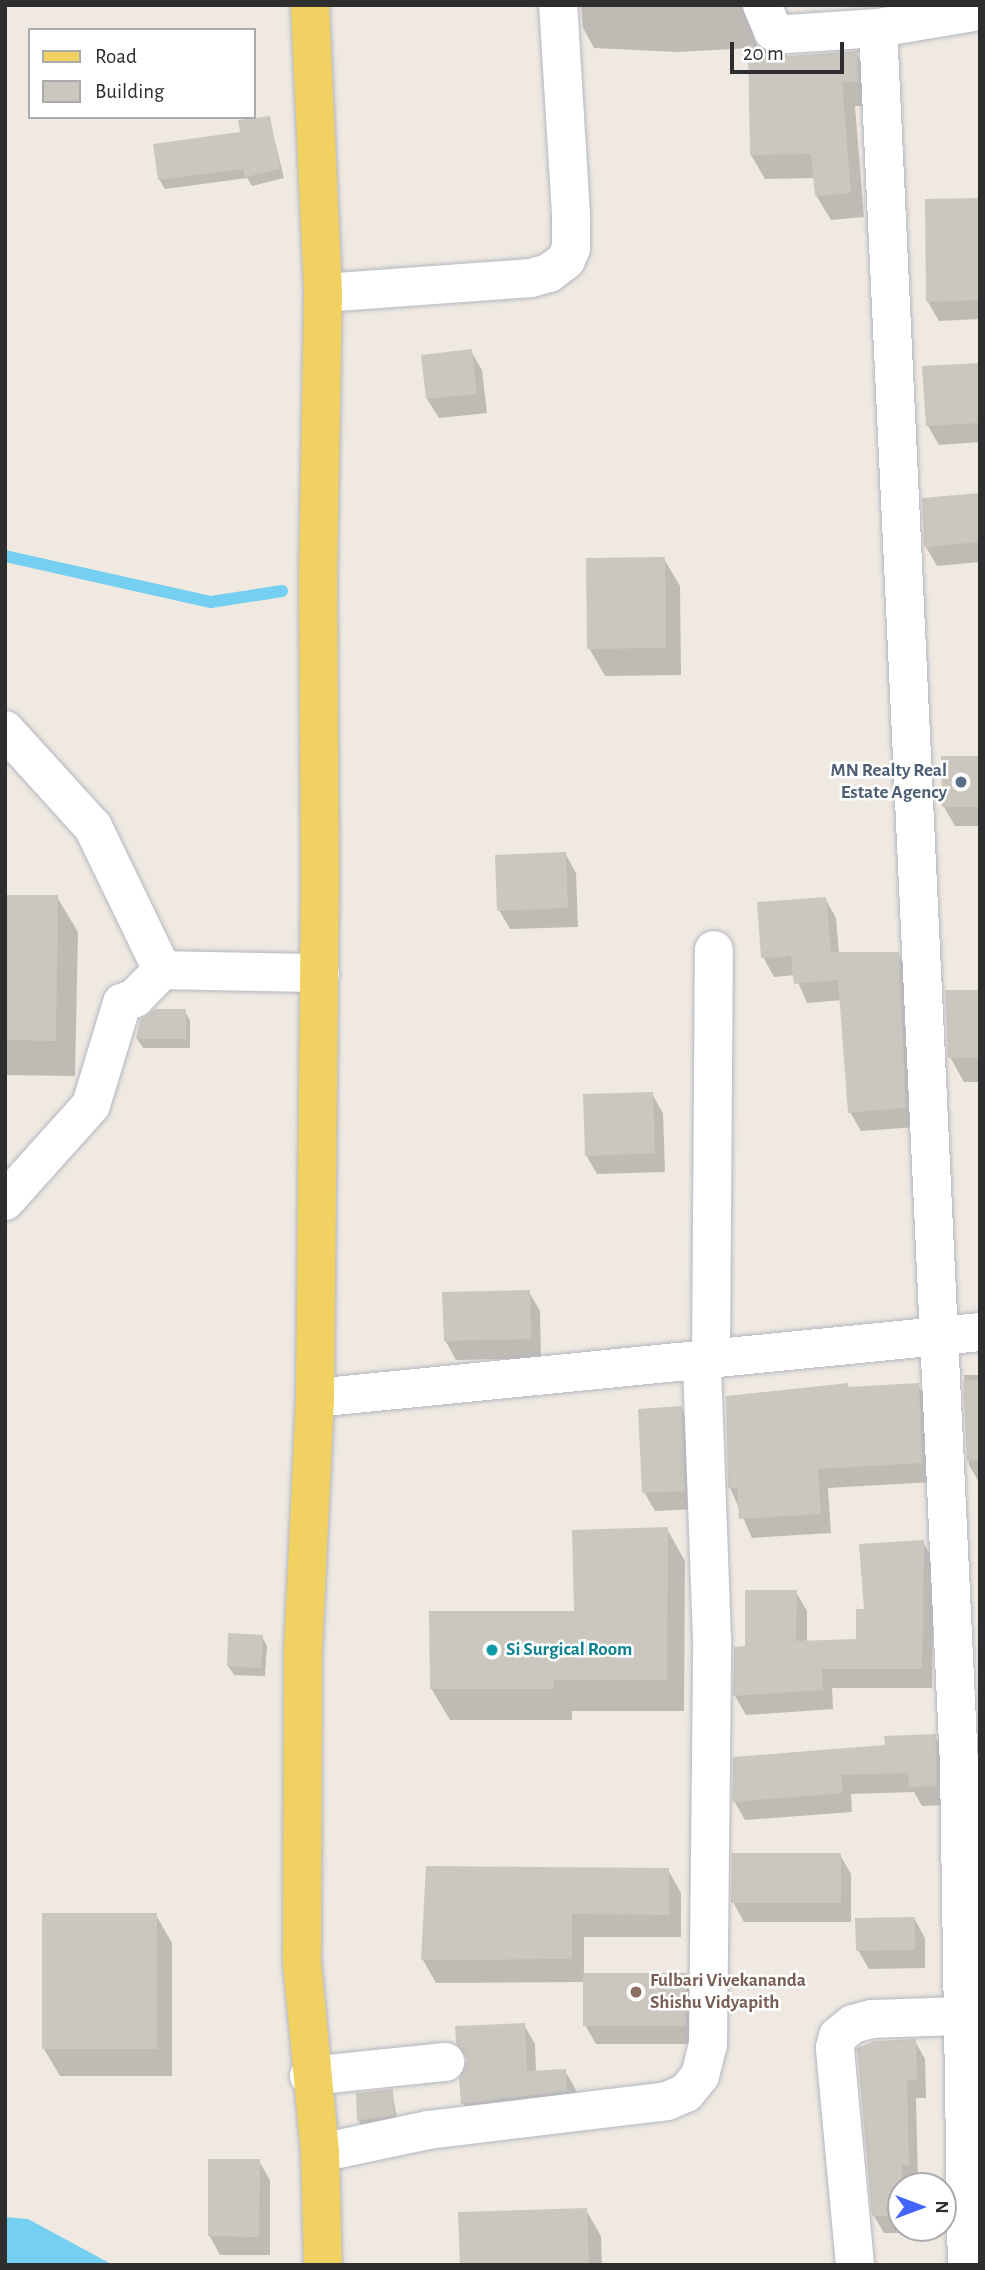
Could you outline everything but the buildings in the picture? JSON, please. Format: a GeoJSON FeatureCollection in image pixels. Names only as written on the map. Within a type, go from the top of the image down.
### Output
{"type":"FeatureCollection","features":[{"type":"Feature","properties":{"kind":"main road"},"geometry":{"type":"LineString","coordinates":[[310,5],[323,293],[318,580],[320,973],[314,1398],[303,1657],[302,1962],[309,2076],[320,2153],[323,2265]]}},
{"type":"Feature","properties":{"kind":"street"},"geometry":{"type":"LineString","coordinates":[[323,293],[531,278],[549,273],[566,260],[571,248],[571,215],[558,5]]}},
{"type":"Feature","properties":{"kind":"street"},"geometry":{"type":"LineString","coordinates":[[762,5],[773,31],[787,34],[878,28],[980,10]]}},
{"type":"Feature","properties":{"kind":"street"},"geometry":{"type":"LineString","coordinates":[[878,28],[936,1337],[959,1767],[967,2265]]}},
{"type":"Feature","properties":{"kind":"street"},"geometry":{"type":"LineString","coordinates":[[5,730],[93,827],[162,970]]}},
{"type":"Feature","properties":{"kind":"street"},"geometry":{"type":"LineString","coordinates":[[320,2153],[428,2130],[667,2101],[686,2093],[700,2076],[708,2045],[712,1639],[706,1361],[714,950]]}},
{"type":"Feature","properties":{"kind":"street"},"geometry":{"type":"LineString","coordinates":[[5,1201],[91,1105],[122,1003],[135,998],[162,970],[320,973]]}},
{"type":"Feature","properties":{"kind":"street"},"geometry":{"type":"LineString","coordinates":[[314,1398],[980,1332]]}},
{"type":"Feature","properties":{"kind":"street"},"geometry":{"type":"LineString","coordinates":[[855,2265],[835,2048],[838,2036],[853,2024],[872,2019],[963,2016]]}},
{"type":"Feature","properties":{"kind":"street"},"geometry":{"type":"LineString","coordinates":[[309,2076],[445,2062]]}},
{"type":"Feature","properties":{"kind":"water"},"geometry":{"type":"Polygon","coordinates":[[[5,2217],[28,2219],[113,2265],[5,2265],[5,2217]]]}},
{"type":"Feature","properties":{"kind":"waterway"},"geometry":{"type":"LineString","coordinates":[[5,556],[211,602],[282,591]]}},
{"type":"Feature","properties":{"kind":"place","name":"MN Realty Real Estate Agency"},"geometry":{"type":"Point","coordinates":[961,782]}},
{"type":"Feature","properties":{"kind":"place","name":"Si Surgical Room"},"geometry":{"type":"Point","coordinates":[492,1650]}},
{"type":"Feature","properties":{"kind":"place","name":"Fulbari Vivekananda Shishu Vidyapith"},"geometry":{"type":"Point","coordinates":[636,1992]}}]}
